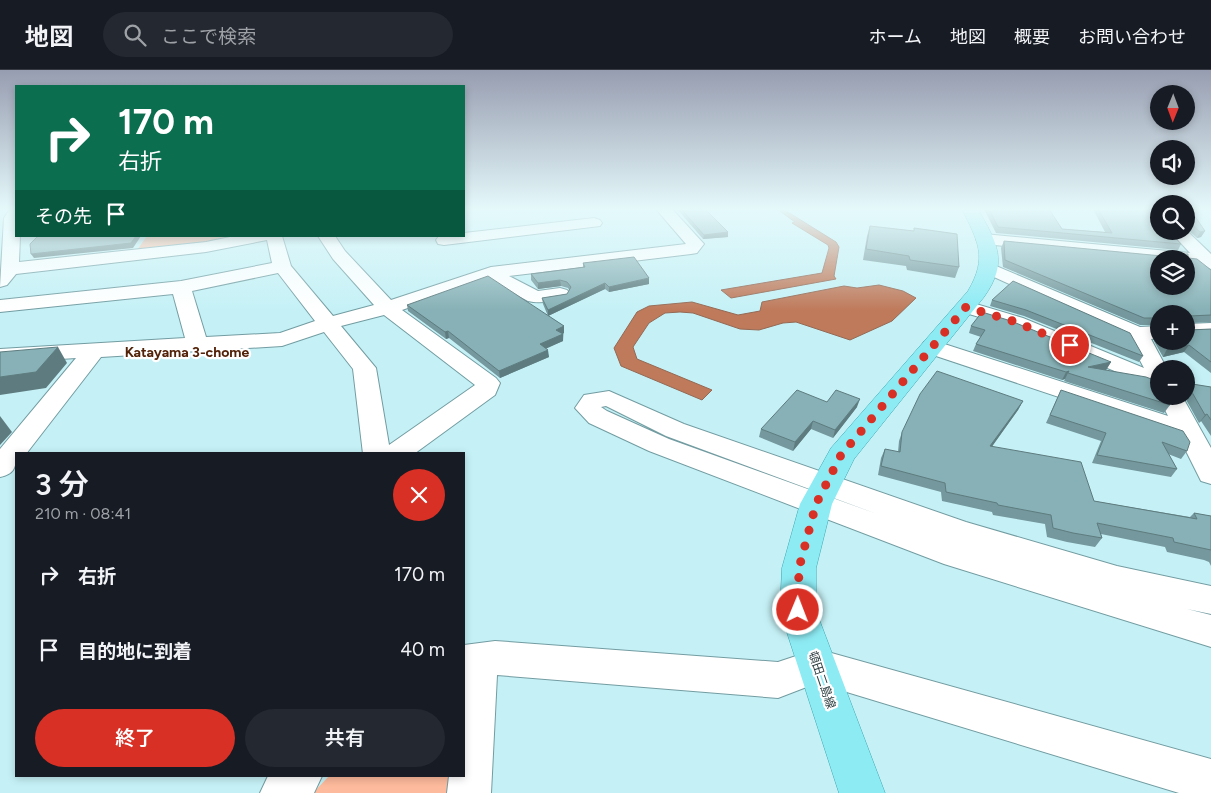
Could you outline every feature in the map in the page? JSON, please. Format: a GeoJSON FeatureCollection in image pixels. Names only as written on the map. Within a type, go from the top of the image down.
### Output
{"type":"FeatureCollection","features":[{"type":"Feature","properties":{"kind":"main road"},"geometry":{"type":"LineString","coordinates":[[985,243],[990,260],[989,268]]}},
{"type":"Feature","properties":{"kind":"main road","name":"頓田二島線"},"geometry":{"type":"LineString","coordinates":[[862,793],[798,610],[799,568],[821,495],[841,455],[966,307],[977,293],[989,268]]}},
{"type":"Feature","properties":{"kind":"street"},"geometry":{"type":"LineString","coordinates":[[17,243],[5,275],[228,243]]}},
{"type":"Feature","properties":{"kind":"street"},"geometry":{"type":"LineString","coordinates":[[276,243],[282,267],[326,324],[364,368],[377,452]]}},
{"type":"Feature","properties":{"kind":"street"},"geometry":{"type":"LineString","coordinates":[[331,243],[339,255],[387,308],[488,383],[486,390],[398,452]]}},
{"type":"Feature","properties":{"kind":"street"},"geometry":{"type":"LineString","coordinates":[[449,243],[481,266],[535,297],[560,294]]}},
{"type":"Feature","properties":{"kind":"street"},"geometry":{"type":"LineString","coordinates":[[0,356],[282,338],[387,308],[481,266],[592,243]]}},
{"type":"Feature","properties":{"kind":"street"},"geometry":{"type":"LineString","coordinates":[[631,243],[692,249],[694,243]]}},
{"type":"Feature","properties":{"kind":"street"},"geometry":{"type":"LineString","coordinates":[[1021,243],[1209,262]]}},
{"type":"Feature","properties":{"kind":"street"},"geometry":{"type":"LineString","coordinates":[[1190,243],[1209,262]]}},
{"type":"Feature","properties":{"kind":"street"},"geometry":{"type":"LineString","coordinates":[[0,306],[180,287],[282,267]]}},
{"type":"Feature","properties":{"kind":"street"},"geometry":{"type":"LineString","coordinates":[[989,268],[1137,334],[1150,333]]}},
{"type":"Feature","properties":{"kind":"street"},"geometry":{"type":"LineString","coordinates":[[180,287],[197,344]]}},
{"type":"Feature","properties":{"kind":"street"},"geometry":{"type":"LineString","coordinates":[[966,307],[1016,322],[1150,378]]}},
{"type":"Feature","properties":{"kind":"street"},"geometry":{"type":"LineString","coordinates":[[1195,330],[1211,329]]}},
{"type":"Feature","properties":{"kind":"street"},"geometry":{"type":"LineString","coordinates":[[1137,334],[1151,360]]}},
{"type":"Feature","properties":{"kind":"street"},"geometry":{"type":"LineString","coordinates":[[932,347],[1189,432]]}},
{"type":"Feature","properties":{"kind":"street"},"geometry":{"type":"LineString","coordinates":[[0,468],[94,351]]}},
{"type":"Feature","properties":{"kind":"street"},"geometry":{"type":"LineString","coordinates":[[1211,600],[1117,579],[959,532],[821,495],[659,445],[598,417],[588,408],[593,400],[609,398],[675,430],[821,495],[955,555],[1211,632]]}},
{"type":"Feature","properties":{"kind":"street"},"geometry":{"type":"LineString","coordinates":[[1175,405],[1211,474]]}},
{"type":"Feature","properties":{"kind":"street"},"geometry":{"type":"LineString","coordinates":[[469,793],[471,662],[495,658],[778,680],[817,666],[1211,781]]}},
{"type":"Feature","properties":{"kind":"street"},"geometry":{"type":"LineString","coordinates":[[282,793],[300,777]]}},
{"type":"Feature","properties":{"kind":"shaded area"},"geometry":{"type":"Polygon","coordinates":[[[142,243],[208,243],[135,253],[142,243]]]}},
{"type":"Feature","properties":{"kind":"shaded area"},"geometry":{"type":"Polygon","coordinates":[[[824,243],[836,243],[839,247],[834,276],[836,279],[731,298],[721,290],[822,273],[829,248],[824,243]]]}},
{"type":"Feature","properties":{"kind":"shaded area"},"geometry":{"type":"Polygon","coordinates":[[[879,285],[903,291],[916,298],[892,321],[850,340],[796,322],[783,323],[759,330],[740,329],[693,313],[665,313],[649,323],[633,347],[637,359],[712,390],[702,400],[621,366],[614,348],[637,312],[649,306],[692,302],[738,315],[760,311],[762,302],[844,286],[857,288],[879,285]]]}},
{"type":"Feature","properties":{"kind":"shaded area"},"geometry":{"type":"Polygon","coordinates":[[[328,777],[461,777],[459,793],[313,793],[328,777]]]}},
{"type":"Feature","properties":{"kind":"building"},"geometry":{"type":"Polygon","coordinates":[[[31,243],[131,243],[31,254],[31,243]]]}},
{"type":"Feature","properties":{"kind":"building"},"geometry":{"type":"Polygon","coordinates":[[[867,243],[958,243],[959,267],[910,260],[909,256],[866,249],[867,243]]]}},
{"type":"Feature","properties":{"kind":"building"},"geometry":{"type":"Polygon","coordinates":[[[1004,243],[1022,243],[1150,255],[1150,295],[1195,295],[1195,259],[1211,270],[1211,315],[1195,316],[1195,305],[1150,305],[1150,318],[1144,318],[1005,260],[1004,243]]]}},
{"type":"Feature","properties":{"kind":"building"},"geometry":{"type":"Polygon","coordinates":[[[634,257],[649,278],[609,287],[605,283],[548,310],[542,298],[567,294],[571,287],[567,282],[560,280],[538,283],[531,274],[585,267],[583,263],[634,257]]]}},
{"type":"Feature","properties":{"kind":"building"},"geometry":{"type":"Polygon","coordinates":[[[488,276],[564,326],[556,330],[563,334],[540,344],[548,350],[499,371],[448,331],[445,332],[407,305],[488,276]]]}},
{"type":"Feature","properties":{"kind":"building"},"geometry":{"type":"Polygon","coordinates":[[[1013,281],[1130,333],[1143,356],[1026,310],[992,300],[1013,281]]]}},
{"type":"Feature","properties":{"kind":"building"},"geometry":{"type":"Polygon","coordinates":[[[982,312],[1011,321],[1111,362],[1088,367],[1150,379],[1150,399],[1068,373],[1069,371],[1066,372],[976,344],[985,330],[971,326],[982,312]]]}},
{"type":"Feature","properties":{"kind":"building"},"geometry":{"type":"Polygon","coordinates":[[[1211,329],[1211,362],[1195,350],[1195,330],[1211,329]]]}},
{"type":"Feature","properties":{"kind":"building"},"geometry":{"type":"Polygon","coordinates":[[[58,347],[36,372],[0,377],[0,352],[58,347]]]}},
{"type":"Feature","properties":{"kind":"building"},"geometry":{"type":"Polygon","coordinates":[[[937,371],[1023,401],[990,446],[1081,462],[1094,501],[1197,519],[1194,513],[1211,516],[1211,550],[1174,542],[1173,538],[1097,523],[1102,538],[1053,528],[1051,515],[998,505],[997,503],[946,492],[945,483],[881,466],[885,449],[900,452],[902,432],[920,394],[937,371]]]}},
{"type":"Feature","properties":{"kind":"building"},"geometry":{"type":"Polygon","coordinates":[[[1195,384],[1211,387],[1211,420],[1207,414],[1205,415],[1195,398],[1195,384]]]}},
{"type":"Feature","properties":{"kind":"building"},"geometry":{"type":"Polygon","coordinates":[[[797,390],[827,402],[836,390],[860,399],[835,430],[813,421],[795,442],[761,429],[797,390]]]}},
{"type":"Feature","properties":{"kind":"building"},"geometry":{"type":"Polygon","coordinates":[[[1061,390],[1183,431],[1190,442],[1187,451],[1162,442],[1177,469],[1097,455],[1106,433],[1050,415],[1061,390]]]}},
{"type":"Feature","properties":{"kind":"district","name":"Katayama 3-chome"},"geometry":{"type":"Point","coordinates":[187,352]}},
{"type":"Feature","properties":{"kind":"route"},"geometry":{"type":"LineString","coordinates":[[798,610],[799,568],[816,504],[841,455],[966,307],[1016,322],[1070,345]]}}]}
